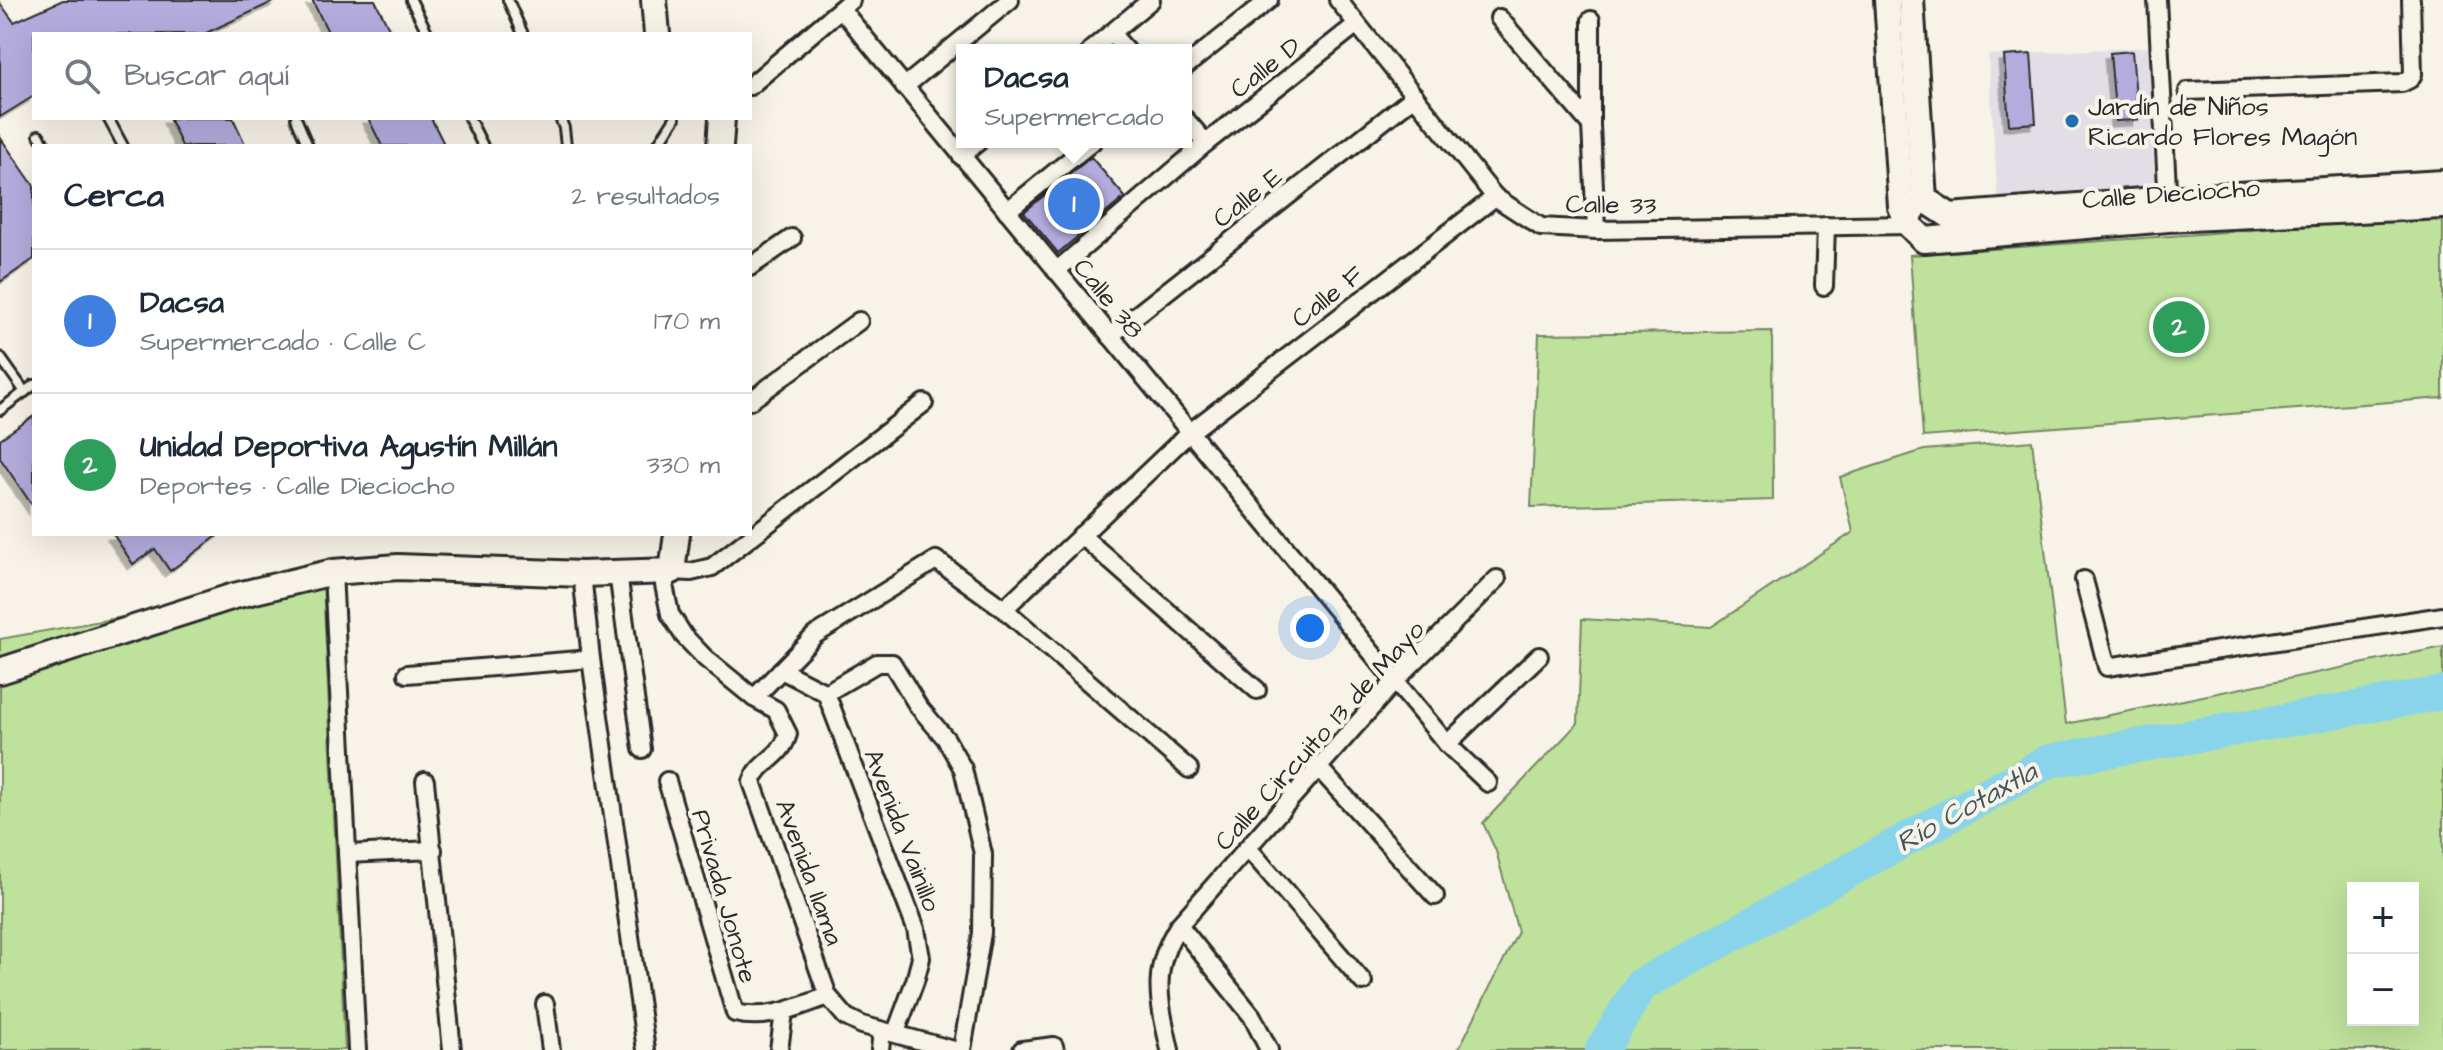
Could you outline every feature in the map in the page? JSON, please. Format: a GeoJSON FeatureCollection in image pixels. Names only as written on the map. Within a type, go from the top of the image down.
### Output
{"type":"FeatureCollection","features":[{"type":"Feature","properties":{"kind":"street"},"geometry":{"type":"LineString","coordinates":[[654,0],[657,32]]}},
{"type":"Feature","properties":{"kind":"street"},"geometry":{"type":"LineString","coordinates":[[956,44],[1010,0]]}},
{"type":"Feature","properties":{"kind":"street"},"geometry":{"type":"LineString","coordinates":[[1098,44],[1151,0]]}},
{"type":"Feature","properties":{"kind":"street"},"geometry":{"type":"LineString","coordinates":[[1192,61],[1269,0]]}},
{"type":"Feature","properties":{"kind":"street","name":"Calle 33"},"geometry":{"type":"LineString","coordinates":[[1338,0],[1495,197],[1541,227],[1596,230],[1909,225]]}},
{"type":"Feature","properties":{"kind":"street"},"geometry":{"type":"LineString","coordinates":[[1897,0],[1924,199],[1909,225]]}},
{"type":"Feature","properties":{"kind":"street"},"geometry":{"type":"LineString","coordinates":[[1897,0],[1901,207],[1909,225]]}},
{"type":"Feature","properties":{"kind":"street"},"geometry":{"type":"LineString","coordinates":[[2157,0],[2168,209]]}},
{"type":"Feature","properties":{"kind":"street"},"geometry":{"type":"LineString","coordinates":[[2188,91],[2402,83],[2413,74],[2411,0]]}},
{"type":"Feature","properties":{"kind":"street"},"geometry":{"type":"LineString","coordinates":[[752,84],[846,4]]}},
{"type":"Feature","properties":{"kind":"street","name":"Calle 38"},"geometry":{"type":"LineString","coordinates":[[846,4],[904,87],[1189,433],[1447,744],[1488,783]]}},
{"type":"Feature","properties":{"kind":"street"},"geometry":{"type":"LineString","coordinates":[[1499,18],[1591,125]]}},
{"type":"Feature","properties":{"kind":"street"},"geometry":{"type":"LineString","coordinates":[[1591,20],[1591,125],[1596,230]]}},
{"type":"Feature","properties":{"kind":"street","name":"Calle D"},"geometry":{"type":"LineString","coordinates":[[1056,271],[1206,143],[1357,24]]}},
{"type":"Feature","properties":{"kind":"street"},"geometry":{"type":"LineString","coordinates":[[1111,33],[1121,44]]}},
{"type":"Feature","properties":{"kind":"street"},"geometry":{"type":"LineString","coordinates":[[904,87],[956,44]]}},
{"type":"Feature","properties":{"kind":"street","name":"Calle E"},"geometry":{"type":"LineString","coordinates":[[1110,336],[1415,96]]}},
{"type":"Feature","properties":{"kind":"street"},"geometry":{"type":"LineString","coordinates":[[720,144],[722,120]]}},
{"type":"Feature","properties":{"kind":"street"},"geometry":{"type":"LineString","coordinates":[[1192,127],[1206,143]]}},
{"type":"Feature","properties":{"kind":"street"},"geometry":{"type":"LineString","coordinates":[[961,156],[971,148]]}},
{"type":"Feature","properties":{"kind":"street"},"geometry":{"type":"LineString","coordinates":[[1007,211],[1085,148]]}},
{"type":"Feature","properties":{"kind":"street","name":"Calle Dieciocho"},"geometry":{"type":"LineString","coordinates":[[1909,225],[1924,240],[2168,209],[2443,183]]}},
{"type":"Feature","properties":{"kind":"street","name":"Calle F"},"geometry":{"type":"LineString","coordinates":[[1004,609],[1189,433],[1495,197]]}},
{"type":"Feature","properties":{"kind":"street","name":"Calle Dieciocho"},"geometry":{"type":"LineString","coordinates":[[1924,199],[1950,216],[2168,209],[2443,206]]}},
{"type":"Feature","properties":{"kind":"street"},"geometry":{"type":"LineString","coordinates":[[1824,286],[1826,226]]}},
{"type":"Feature","properties":{"kind":"street"},"geometry":{"type":"LineString","coordinates":[[752,266],[792,238]]}},
{"type":"Feature","properties":{"kind":"street"},"geometry":{"type":"LineString","coordinates":[[752,400],[859,321]]}},
{"type":"Feature","properties":{"kind":"street"},"geometry":{"type":"LineString","coordinates":[[0,671],[234,596],[333,572],[398,567],[582,574],[691,572],[712,567],[924,403]]}},
{"type":"Feature","properties":{"kind":"street"},"geometry":{"type":"LineString","coordinates":[[1081,535],[1257,690]]}},
{"type":"Feature","properties":{"kind":"street"},"geometry":{"type":"LineString","coordinates":[[677,536],[672,571],[664,585],[670,614],[684,636],[705,658],[754,698],[815,635],[936,560],[1004,609],[1189,769]]}},
{"type":"Feature","properties":{"kind":"street"},"geometry":{"type":"LineString","coordinates":[[333,572],[357,1050]]}},
{"type":"Feature","properties":{"kind":"street"},"geometry":{"type":"LineString","coordinates":[[618,573],[642,749]]}},
{"type":"Feature","properties":{"kind":"street"},"geometry":{"type":"LineString","coordinates":[[582,574],[591,659],[646,1050]]}},
{"type":"Feature","properties":{"kind":"street","name":"Calle Circuito 13 de Mayo"},"geometry":{"type":"LineString","coordinates":[[1170,1050],[1158,1000],[1159,972],[1166,946],[1179,925],[1395,681],[1497,579]]}},
{"type":"Feature","properties":{"kind":"street"},"geometry":{"type":"LineString","coordinates":[[2084,580],[2107,667],[2443,616]]}},
{"type":"Feature","properties":{"kind":"street"},"geometry":{"type":"LineString","coordinates":[[1447,744],[1539,656]]}},
{"type":"Feature","properties":{"kind":"street"},"geometry":{"type":"LineString","coordinates":[[407,674],[591,659]]}},
{"type":"Feature","properties":{"kind":"street"},"geometry":{"type":"LineString","coordinates":[[781,670],[826,693],[877,663],[892,663],[918,706],[946,739],[963,769],[983,854],[982,933],[962,1050]]}},
{"type":"Feature","properties":{"kind":"street","name":"Avenida Vainillo"},"geometry":{"type":"LineString","coordinates":[[826,693],[916,929],[921,958],[915,981],[880,1050]]}},
{"type":"Feature","properties":{"kind":"street","name":"Avenida Ilama"},"geometry":{"type":"LineString","coordinates":[[754,698],[776,710],[788,734],[784,749],[756,770],[752,782],[828,996]]}},
{"type":"Feature","properties":{"kind":"street"},"geometry":{"type":"LineString","coordinates":[[1317,766],[1435,896]]}},
{"type":"Feature","properties":{"kind":"street"},"geometry":{"type":"LineString","coordinates":[[425,781],[452,1050]]}},
{"type":"Feature","properties":{"kind":"street","name":"Privada Jonote"},"geometry":{"type":"LineString","coordinates":[[667,781],[735,1013],[747,1016],[784,1012]]}},
{"type":"Feature","properties":{"kind":"street"},"geometry":{"type":"LineString","coordinates":[[1248,848],[1363,982]]}},
{"type":"Feature","properties":{"kind":"street"},"geometry":{"type":"LineString","coordinates":[[347,854],[433,850]]}},
{"type":"Feature","properties":{"kind":"street"},"geometry":{"type":"LineString","coordinates":[[1179,925],[1252,1016],[1269,1050]]}},
{"type":"Feature","properties":{"kind":"street"},"geometry":{"type":"LineString","coordinates":[[779,1050],[784,1012],[828,996],[846,1017],[954,1050]]}},
{"type":"Feature","properties":{"kind":"street"},"geometry":{"type":"LineString","coordinates":[[545,1004],[551,1050]]}},
{"type":"Feature","properties":{"kind":"street"},"geometry":{"type":"LineString","coordinates":[[1022,1050],[1055,1048]]}},
{"type":"Feature","properties":{"kind":"lane"},"geometry":{"type":"LineString","coordinates":[[411,0],[427,32]]}},
{"type":"Feature","properties":{"kind":"lane"},"geometry":{"type":"LineString","coordinates":[[508,0],[522,32]]}},
{"type":"Feature","properties":{"kind":"lane"},"geometry":{"type":"LineString","coordinates":[[109,120],[122,144]]}},
{"type":"Feature","properties":{"kind":"lane"},"geometry":{"type":"LineString","coordinates":[[297,120],[307,144]]}},
{"type":"Feature","properties":{"kind":"lane"},"geometry":{"type":"LineString","coordinates":[[470,120],[482,144]]}},
{"type":"Feature","properties":{"kind":"lane"},"geometry":{"type":"LineString","coordinates":[[561,120],[566,144]]}},
{"type":"Feature","properties":{"kind":"lane"},"geometry":{"type":"LineString","coordinates":[[658,144],[674,120]]}},
{"type":"Feature","properties":{"kind":"lane"},"geometry":{"type":"LineString","coordinates":[[39,135],[45,144]]}},
{"type":"Feature","properties":{"kind":"lane"},"geometry":{"type":"LineString","coordinates":[[0,357],[25,392]]}},
{"type":"Feature","properties":{"kind":"lane"},"geometry":{"type":"LineString","coordinates":[[0,410],[32,387]]}},
{"type":"Feature","properties":{"kind":"shaded area","name":"Jardín de Niños Ricardo Flores Magón"},"geometry":{"type":"Polygon","coordinates":[[[2149,47],[2155,188],[1998,201],[1988,55],[2149,47]]]}},
{"type":"Feature","properties":{"kind":"green space"},"geometry":{"type":"Polygon","coordinates":[[[2443,216],[2443,398],[1923,437],[1910,255],[2443,216]]]}},
{"type":"Feature","properties":{"kind":"green space"},"geometry":{"type":"Polygon","coordinates":[[[1772,331],[1773,500],[1531,507],[1539,334],[1772,331]]]}},
{"type":"Feature","properties":{"kind":"green space"},"geometry":{"type":"Polygon","coordinates":[[[2032,441],[2066,724],[2443,647],[2443,1050],[1458,1050],[1518,932],[1496,851],[1483,823],[1578,723],[1582,619],[1711,627],[1853,532],[1840,477],[1924,450],[2032,441]]]}},
{"type":"Feature","properties":{"kind":"green space"},"geometry":{"type":"Polygon","coordinates":[[[323,581],[345,1050],[0,1050],[0,639],[323,581]]]}},
{"type":"Feature","properties":{"kind":"building"},"geometry":{"type":"Polygon","coordinates":[[[63,0],[277,0],[208,32],[32,32],[32,97],[0,117],[0,3],[14,22],[63,0]]]}},
{"type":"Feature","properties":{"kind":"building"},"geometry":{"type":"Polygon","coordinates":[[[312,0],[375,0],[391,32],[328,32],[312,0]]]}},
{"type":"Feature","properties":{"kind":"building"},"geometry":{"type":"Polygon","coordinates":[[[2132,51],[2138,120],[2116,121],[2110,53],[2132,51]]]}},
{"type":"Feature","properties":{"kind":"building"},"geometry":{"type":"Polygon","coordinates":[[[2031,54],[2036,123],[2009,125],[2004,56],[2031,54]]]}},
{"type":"Feature","properties":{"kind":"building"},"geometry":{"type":"Polygon","coordinates":[[[170,120],[234,120],[245,144],[181,144],[170,120]]]}},
{"type":"Feature","properties":{"kind":"building"},"geometry":{"type":"Polygon","coordinates":[[[369,120],[432,120],[444,144],[381,144],[369,120]]]}},
{"type":"Feature","properties":{"kind":"building"},"geometry":{"type":"Polygon","coordinates":[[[0,137],[32,183],[32,260],[0,282],[0,137]]]}},
{"type":"Feature","properties":{"kind":"building"},"geometry":{"type":"Polygon","coordinates":[[[1091,157],[1125,197],[1058,253],[1024,212],[1091,157]]]}},
{"type":"Feature","properties":{"kind":"building"},"geometry":{"type":"Polygon","coordinates":[[[32,417],[32,505],[0,458],[0,439],[32,417]]]}},
{"type":"Feature","properties":{"kind":"building"},"geometry":{"type":"Polygon","coordinates":[[[114,536],[217,536],[170,571],[155,549],[133,564],[114,536]]]}},
{"type":"Feature","properties":{"kind":"waterway","name":"Río Cotaxtla"},"geometry":{"type":"LineString","coordinates":[[1602,1050],[1641,985],[2049,761],[2443,693]]}},
{"type":"Feature","properties":{"kind":"place","name":"Jardín de Niños Ricardo Flores Magón"},"geometry":{"type":"Point","coordinates":[2072,121]}},
{"type":"Feature","properties":{"kind":"place","name":"Dacsa"},"geometry":{"type":"Point","coordinates":[1074,204]}},
{"type":"Feature","properties":{"kind":"place","name":"Unidad Deportiva Agustín Millán"},"geometry":{"type":"Point","coordinates":[2179,327]}}]}
